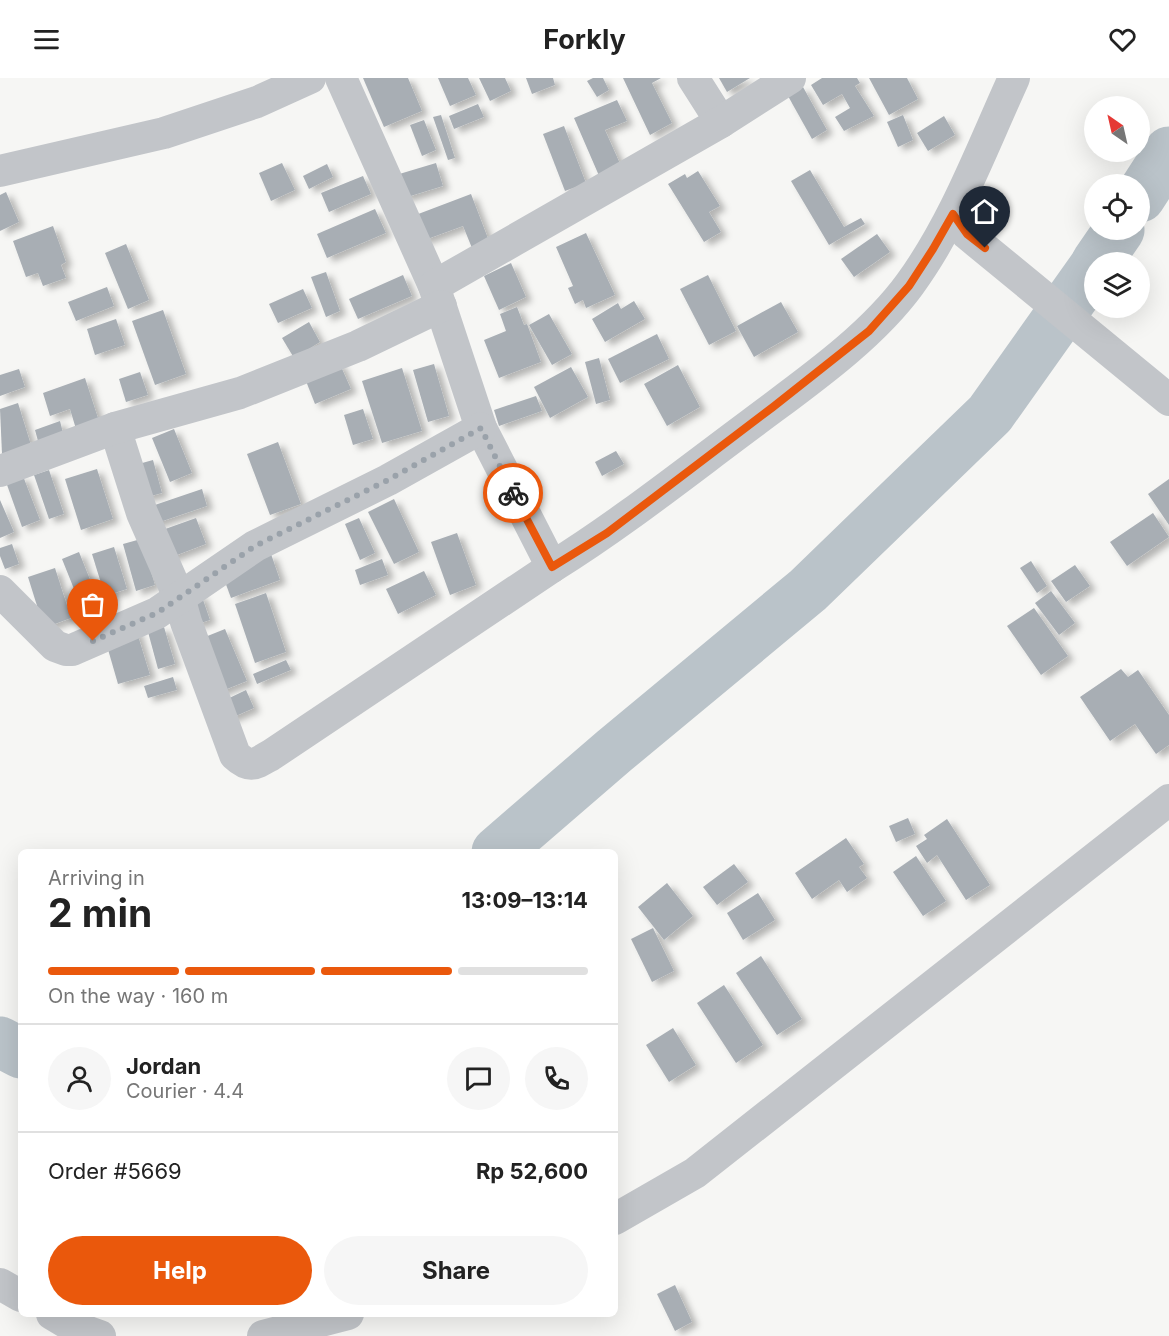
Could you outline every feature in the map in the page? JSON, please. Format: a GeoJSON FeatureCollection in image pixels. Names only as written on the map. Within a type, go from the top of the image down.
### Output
{"type":"FeatureCollection","features":[{"type":"Feature","properties":{"kind":"street"},"geometry":{"type":"LineString","coordinates":[[0,171],[164,133],[257,102],[310,78]]}},
{"type":"Feature","properties":{"kind":"street"},"geometry":{"type":"LineString","coordinates":[[341,78],[437,296],[481,428],[552,567]]}},
{"type":"Feature","properties":{"kind":"street"},"geometry":{"type":"LineString","coordinates":[[693,78],[721,122]]}},
{"type":"Feature","properties":{"kind":"street"},"geometry":{"type":"LineString","coordinates":[[0,471],[115,428],[240,393],[358,346],[790,78]]}},
{"type":"Feature","properties":{"kind":"street"},"geometry":{"type":"LineString","coordinates":[[115,428],[142,513],[179,597],[235,755],[244,764],[254,765],[607,533],[869,331],[909,286],[933,249],[960,224],[1014,78]]}},
{"type":"Feature","properties":{"kind":"street"},"geometry":{"type":"LineString","coordinates":[[960,224],[1164,395]]}},
{"type":"Feature","properties":{"kind":"street"},"geometry":{"type":"LineString","coordinates":[[0,591],[55,646],[72,650],[157,613],[255,546],[388,480],[481,428]]}},
{"type":"Feature","properties":{"kind":"street"},"geometry":{"type":"LineString","coordinates":[[618,1217],[695,1173],[1169,800]]}},
{"type":"Feature","properties":{"kind":"street"},"geometry":{"type":"LineString","coordinates":[[0,1284],[18,1294]]}},
{"type":"Feature","properties":{"kind":"street"},"geometry":{"type":"LineString","coordinates":[[57,1317],[72,1326],[100,1336]]}},
{"type":"Feature","properties":{"kind":"street"},"geometry":{"type":"LineString","coordinates":[[263,1336],[336,1317]]}},
{"type":"Feature","properties":{"kind":"building"},"geometry":{"type":"Polygon","coordinates":[[[363,78],[408,78],[422,111],[384,127],[363,78]]]}},
{"type":"Feature","properties":{"kind":"building"},"geometry":{"type":"Polygon","coordinates":[[[438,78],[468,78],[476,95],[450,106],[438,78]]]}},
{"type":"Feature","properties":{"kind":"building"},"geometry":{"type":"Polygon","coordinates":[[[479,78],[505,78],[511,91],[490,101],[479,78]]]}},
{"type":"Feature","properties":{"kind":"building"},"geometry":{"type":"Polygon","coordinates":[[[526,78],[553,78],[555,85],[532,94],[526,78]]]}},
{"type":"Feature","properties":{"kind":"building"},"geometry":{"type":"Polygon","coordinates":[[[593,78],[603,78],[609,90],[597,97],[587,81],[593,78]]]}},
{"type":"Feature","properties":{"kind":"building"},"geometry":{"type":"Polygon","coordinates":[[[623,78],[661,78],[652,83],[672,123],[650,135],[623,78]]]}},
{"type":"Feature","properties":{"kind":"building"},"geometry":{"type":"Polygon","coordinates":[[[719,78],[750,78],[727,92],[719,78]]]}},
{"type":"Feature","properties":{"kind":"building"},"geometry":{"type":"Polygon","coordinates":[[[822,78],[857,78],[860,83],[855,86],[874,116],[844,131],[835,117],[850,108],[842,94],[823,105],[811,85],[822,78]]]}},
{"type":"Feature","properties":{"kind":"building"},"geometry":{"type":"Polygon","coordinates":[[[869,78],[907,78],[918,99],[889,115],[869,78]]]}},
{"type":"Feature","properties":{"kind":"building"},"geometry":{"type":"Polygon","coordinates":[[[803,87],[827,130],[812,139],[788,96],[803,87]]]}},
{"type":"Feature","properties":{"kind":"building"},"geometry":{"type":"Polygon","coordinates":[[[617,100],[627,121],[605,130],[622,168],[600,178],[574,118],[617,100]]]}},
{"type":"Feature","properties":{"kind":"building"},"geometry":{"type":"Polygon","coordinates":[[[478,104],[484,117],[454,129],[449,116],[478,104]]]}},
{"type":"Feature","properties":{"kind":"building"},"geometry":{"type":"Polygon","coordinates":[[[441,115],[455,158],[448,160],[433,117],[441,115]]]}},
{"type":"Feature","properties":{"kind":"building"},"geometry":{"type":"Polygon","coordinates":[[[903,115],[913,140],[898,147],[887,122],[903,115]]]}},
{"type":"Feature","properties":{"kind":"building"},"geometry":{"type":"Polygon","coordinates":[[[944,116],[955,135],[928,151],[917,133],[944,116]]]}},
{"type":"Feature","properties":{"kind":"building"},"geometry":{"type":"Polygon","coordinates":[[[424,120],[436,150],[422,156],[410,125],[424,120]]]}},
{"type":"Feature","properties":{"kind":"building"},"geometry":{"type":"Polygon","coordinates":[[[564,126],[586,183],[565,191],[543,134],[564,126]]]}},
{"type":"Feature","properties":{"kind":"building"},"geometry":{"type":"Polygon","coordinates":[[[282,163],[295,190],[271,201],[259,173],[282,163]]]}},
{"type":"Feature","properties":{"kind":"building"},"geometry":{"type":"Polygon","coordinates":[[[436,163],[443,186],[404,198],[396,175],[436,163]]]}},
{"type":"Feature","properties":{"kind":"building"},"geometry":{"type":"Polygon","coordinates":[[[327,164],[333,177],[309,189],[303,176],[327,164]]]}},
{"type":"Feature","properties":{"kind":"building"},"geometry":{"type":"Polygon","coordinates":[[[810,170],[844,227],[861,218],[865,224],[829,245],[791,181],[810,170]]]}},
{"type":"Feature","properties":{"kind":"building"},"geometry":{"type":"Polygon","coordinates":[[[698,171],[720,206],[709,212],[721,232],[704,242],[668,184],[685,174],[687,178],[698,171]]]}},
{"type":"Feature","properties":{"kind":"building"},"geometry":{"type":"Polygon","coordinates":[[[363,176],[371,194],[329,212],[321,193],[363,176]]]}},
{"type":"Feature","properties":{"kind":"building"},"geometry":{"type":"Polygon","coordinates":[[[6,192],[19,222],[0,231],[0,195],[6,192]]]}},
{"type":"Feature","properties":{"kind":"building"},"geometry":{"type":"Polygon","coordinates":[[[471,194],[489,241],[472,248],[463,226],[422,241],[413,216],[471,194]]]}},
{"type":"Feature","properties":{"kind":"building"},"geometry":{"type":"Polygon","coordinates":[[[375,209],[386,233],[327,258],[317,234],[375,209]]]}},
{"type":"Feature","properties":{"kind":"building"},"geometry":{"type":"Polygon","coordinates":[[[53,226],[66,262],[61,265],[66,278],[43,286],[38,273],[26,277],[13,241],[53,226]]]}},
{"type":"Feature","properties":{"kind":"building"},"geometry":{"type":"Polygon","coordinates":[[[586,233],[615,295],[586,308],[583,300],[575,304],[568,288],[573,286],[556,247],[586,233]]]}},
{"type":"Feature","properties":{"kind":"building"},"geometry":{"type":"Polygon","coordinates":[[[877,234],[890,252],[854,277],[841,259],[877,234]]]}},
{"type":"Feature","properties":{"kind":"building"},"geometry":{"type":"Polygon","coordinates":[[[126,244],[149,300],[128,309],[105,253],[126,244]]]}},
{"type":"Feature","properties":{"kind":"building"},"geometry":{"type":"Polygon","coordinates":[[[511,263],[526,297],[499,310],[484,276],[511,263]]]}},
{"type":"Feature","properties":{"kind":"building"},"geometry":{"type":"Polygon","coordinates":[[[326,272],[340,311],[326,317],[311,277],[326,272]]]}},
{"type":"Feature","properties":{"kind":"building"},"geometry":{"type":"Polygon","coordinates":[[[403,275],[412,296],[358,319],[349,299],[403,275]]]}},
{"type":"Feature","properties":{"kind":"building"},"geometry":{"type":"Polygon","coordinates":[[[708,275],[736,331],[709,345],[680,289],[708,275]]]}},
{"type":"Feature","properties":{"kind":"building"},"geometry":{"type":"Polygon","coordinates":[[[107,287],[114,306],[76,321],[68,302],[107,287]]]}},
{"type":"Feature","properties":{"kind":"building"},"geometry":{"type":"Polygon","coordinates":[[[303,289],[312,308],[278,323],[269,304],[303,289]]]}},
{"type":"Feature","properties":{"kind":"building"},"geometry":{"type":"Polygon","coordinates":[[[634,301],[645,319],[605,342],[592,319],[618,303],[621,309],[634,301]]]}},
{"type":"Feature","properties":{"kind":"building"},"geometry":{"type":"Polygon","coordinates":[[[781,302],[798,332],[754,357],[737,326],[781,302]]]}},
{"type":"Feature","properties":{"kind":"building"},"geometry":{"type":"Polygon","coordinates":[[[517,307],[524,325],[527,324],[541,362],[499,378],[484,340],[506,331],[500,314],[517,307]]]}},
{"type":"Feature","properties":{"kind":"building"},"geometry":{"type":"Polygon","coordinates":[[[163,310],[186,374],[155,385],[132,321],[163,310]]]}},
{"type":"Feature","properties":{"kind":"building"},"geometry":{"type":"Polygon","coordinates":[[[549,314],[572,354],[552,365],[529,325],[549,314]]]}},
{"type":"Feature","properties":{"kind":"building"},"geometry":{"type":"Polygon","coordinates":[[[116,319],[125,345],[95,355],[87,329],[116,319]]]}},
{"type":"Feature","properties":{"kind":"building"},"geometry":{"type":"Polygon","coordinates":[[[309,322],[320,342],[294,358],[282,338],[309,322]]]}},
{"type":"Feature","properties":{"kind":"building"},"geometry":{"type":"Polygon","coordinates":[[[657,334],[669,359],[620,383],[608,359],[657,334]]]}},
{"type":"Feature","properties":{"kind":"building"},"geometry":{"type":"Polygon","coordinates":[[[599,358],[610,400],[596,404],[585,362],[599,358]]]}},
{"type":"Feature","properties":{"kind":"building"},"geometry":{"type":"Polygon","coordinates":[[[339,362],[351,389],[315,404],[304,376],[339,362]]]}},
{"type":"Feature","properties":{"kind":"building"},"geometry":{"type":"Polygon","coordinates":[[[434,364],[449,416],[428,422],[413,370],[434,364]]]}},
{"type":"Feature","properties":{"kind":"building"},"geometry":{"type":"Polygon","coordinates":[[[678,365],[700,407],[667,426],[644,384],[678,365]]]}},
{"type":"Feature","properties":{"kind":"building"},"geometry":{"type":"Polygon","coordinates":[[[571,367],[588,397],[550,418],[534,387],[571,367]]]}},
{"type":"Feature","properties":{"kind":"building"},"geometry":{"type":"Polygon","coordinates":[[[402,368],[422,431],[382,443],[362,381],[402,368]]]}},
{"type":"Feature","properties":{"kind":"building"},"geometry":{"type":"Polygon","coordinates":[[[19,369],[25,387],[0,396],[0,375],[19,369]]]}},
{"type":"Feature","properties":{"kind":"building"},"geometry":{"type":"Polygon","coordinates":[[[140,372],[148,395],[126,402],[119,379],[140,372]]]}},
{"type":"Feature","properties":{"kind":"building"},"geometry":{"type":"Polygon","coordinates":[[[85,378],[99,421],[76,429],[70,409],[50,416],[43,393],[85,378]]]}},
{"type":"Feature","properties":{"kind":"building"},"geometry":{"type":"Polygon","coordinates":[[[536,396],[542,411],[499,426],[494,410],[536,396]]]}},
{"type":"Feature","properties":{"kind":"building"},"geometry":{"type":"Polygon","coordinates":[[[18,403],[31,445],[2,454],[0,409],[18,403]]]}},
{"type":"Feature","properties":{"kind":"building"},"geometry":{"type":"Polygon","coordinates":[[[363,409],[373,439],[353,445],[344,415],[363,409]]]}},
{"type":"Feature","properties":{"kind":"building"},"geometry":{"type":"Polygon","coordinates":[[[60,421],[63,433],[38,441],[35,430],[60,421]]]}},
{"type":"Feature","properties":{"kind":"building"},"geometry":{"type":"Polygon","coordinates":[[[174,429],[192,473],[170,482],[152,438],[174,429]]]}},
{"type":"Feature","properties":{"kind":"building"},"geometry":{"type":"Polygon","coordinates":[[[278,442],[301,504],[270,515],[247,454],[278,442]]]}},
{"type":"Feature","properties":{"kind":"building"},"geometry":{"type":"Polygon","coordinates":[[[616,451],[624,464],[602,476],[595,462],[616,451]]]}},
{"type":"Feature","properties":{"kind":"building"},"geometry":{"type":"Polygon","coordinates":[[[153,460],[162,493],[144,498],[135,465],[153,460]]]}},
{"type":"Feature","properties":{"kind":"building"},"geometry":{"type":"Polygon","coordinates":[[[97,469],[113,519],[81,530],[65,479],[97,469]]]}},
{"type":"Feature","properties":{"kind":"building"},"geometry":{"type":"Polygon","coordinates":[[[49,470],[64,514],[49,519],[34,475],[49,470]]]}},
{"type":"Feature","properties":{"kind":"building"},"geometry":{"type":"Polygon","coordinates":[[[23,476],[40,520],[22,527],[6,482],[23,476]]]}},
{"type":"Feature","properties":{"kind":"building"},"geometry":{"type":"Polygon","coordinates":[[[1169,479],[1169,525],[1148,494],[1169,479]]]}},
{"type":"Feature","properties":{"kind":"building"},"geometry":{"type":"Polygon","coordinates":[[[202,489],[207,506],[151,525],[146,508],[202,489]]]}},
{"type":"Feature","properties":{"kind":"building"},"geometry":{"type":"Polygon","coordinates":[[[394,499],[419,552],[394,564],[368,512],[394,499]]]}},
{"type":"Feature","properties":{"kind":"building"},"geometry":{"type":"Polygon","coordinates":[[[0,500],[14,532],[0,538],[0,500]]]}},
{"type":"Feature","properties":{"kind":"building"},"geometry":{"type":"Polygon","coordinates":[[[1153,513],[1169,537],[1127,566],[1110,542],[1153,513]]]}},
{"type":"Feature","properties":{"kind":"building"},"geometry":{"type":"Polygon","coordinates":[[[196,518],[206,544],[164,560],[154,533],[196,518]]]}},
{"type":"Feature","properties":{"kind":"building"},"geometry":{"type":"Polygon","coordinates":[[[359,518],[375,553],[360,560],[345,524],[359,518]]]}},
{"type":"Feature","properties":{"kind":"building"},"geometry":{"type":"Polygon","coordinates":[[[457,533],[476,585],[450,595],[431,542],[457,533]]]}},
{"type":"Feature","properties":{"kind":"building"},"geometry":{"type":"Polygon","coordinates":[[[141,539],[155,585],[136,591],[123,544],[141,539]]]}},
{"type":"Feature","properties":{"kind":"building"},"geometry":{"type":"Polygon","coordinates":[[[12,544],[19,564],[5,569],[0,556],[0,548],[12,544]]]}},
{"type":"Feature","properties":{"kind":"building"},"geometry":{"type":"Polygon","coordinates":[[[114,547],[127,589],[105,596],[92,554],[114,547]]]}},
{"type":"Feature","properties":{"kind":"building"},"geometry":{"type":"Polygon","coordinates":[[[79,552],[99,602],[82,609],[62,559],[79,552]]]}},
{"type":"Feature","properties":{"kind":"building"},"geometry":{"type":"Polygon","coordinates":[[[271,554],[280,580],[231,598],[221,571],[271,554]]]}},
{"type":"Feature","properties":{"kind":"building"},"geometry":{"type":"Polygon","coordinates":[[[382,559],[388,575],[360,585],[355,570],[382,559]]]}},
{"type":"Feature","properties":{"kind":"building"},"geometry":{"type":"Polygon","coordinates":[[[1031,561],[1047,586],[1037,593],[1020,568],[1031,561]]]}},
{"type":"Feature","properties":{"kind":"building"},"geometry":{"type":"Polygon","coordinates":[[[1075,565],[1090,586],[1066,602],[1051,581],[1075,565]]]}},
{"type":"Feature","properties":{"kind":"building"},"geometry":{"type":"Polygon","coordinates":[[[55,568],[71,618],[44,628],[28,577],[55,568]]]}},
{"type":"Feature","properties":{"kind":"building"},"geometry":{"type":"Polygon","coordinates":[[[424,571],[436,595],[398,614],[386,589],[424,571]]]}},
{"type":"Feature","properties":{"kind":"building"},"geometry":{"type":"Polygon","coordinates":[[[1051,591],[1075,623],[1059,635],[1035,603],[1051,591]]]}},
{"type":"Feature","properties":{"kind":"building"},"geometry":{"type":"Polygon","coordinates":[[[266,593],[286,652],[255,663],[235,604],[266,593]]]}},
{"type":"Feature","properties":{"kind":"building"},"geometry":{"type":"Polygon","coordinates":[[[201,594],[210,620],[195,625],[186,599],[201,594]]]}},
{"type":"Feature","properties":{"kind":"building"},"geometry":{"type":"Polygon","coordinates":[[[1034,608],[1068,656],[1041,675],[1007,626],[1034,608]]]}},
{"type":"Feature","properties":{"kind":"building"},"geometry":{"type":"Polygon","coordinates":[[[164,627],[175,664],[158,669],[148,632],[164,627]]]}},
{"type":"Feature","properties":{"kind":"building"},"geometry":{"type":"Polygon","coordinates":[[[136,629],[150,675],[118,684],[105,639],[136,629]]]}},
{"type":"Feature","properties":{"kind":"building"},"geometry":{"type":"Polygon","coordinates":[[[225,629],[247,681],[217,693],[195,641],[225,629]]]}},
{"type":"Feature","properties":{"kind":"building"},"geometry":{"type":"Polygon","coordinates":[[[286,660],[291,670],[257,684],[253,674],[286,660]]]}},
{"type":"Feature","properties":{"kind":"building"},"geometry":{"type":"Polygon","coordinates":[[[1121,669],[1128,677],[1138,670],[1169,715],[1169,745],[1156,754],[1135,724],[1110,741],[1080,697],[1121,669]]]}},
{"type":"Feature","properties":{"kind":"building"},"geometry":{"type":"Polygon","coordinates":[[[173,677],[177,690],[148,698],[144,686],[173,677]]]}},
{"type":"Feature","properties":{"kind":"building"},"geometry":{"type":"Polygon","coordinates":[[[246,690],[254,708],[229,719],[221,702],[246,690]]]}},
{"type":"Feature","properties":{"kind":"building"},"geometry":{"type":"Polygon","coordinates":[[[908,818],[915,834],[896,842],[889,826],[908,818]]]}},
{"type":"Feature","properties":{"kind":"building"},"geometry":{"type":"Polygon","coordinates":[[[947,819],[990,885],[966,900],[937,855],[927,863],[916,846],[927,839],[924,835],[947,819]]]}},
{"type":"Feature","properties":{"kind":"building"},"geometry":{"type":"Polygon","coordinates":[[[846,838],[864,864],[859,867],[867,878],[847,892],[839,880],[812,899],[795,873],[846,838]]]}},
{"type":"Feature","properties":{"kind":"building"},"geometry":{"type":"Polygon","coordinates":[[[916,856],[946,901],[923,916],[893,872],[916,856]]]}},
{"type":"Feature","properties":{"kind":"building"},"geometry":{"type":"Polygon","coordinates":[[[734,864],[748,882],[717,905],[703,887],[734,864]]]}},
{"type":"Feature","properties":{"kind":"building"},"geometry":{"type":"Polygon","coordinates":[[[667,883],[693,916],[664,940],[638,907],[667,883]]]}},
{"type":"Feature","properties":{"kind":"building"},"geometry":{"type":"Polygon","coordinates":[[[758,893],[775,920],[743,940],[727,913],[758,893]]]}},
{"type":"Feature","properties":{"kind":"building"},"geometry":{"type":"Polygon","coordinates":[[[653,928],[674,971],[652,982],[631,939],[653,928]]]}},
{"type":"Feature","properties":{"kind":"building"},"geometry":{"type":"Polygon","coordinates":[[[761,956],[802,1019],[777,1035],[736,973],[761,956]]]}},
{"type":"Feature","properties":{"kind":"building"},"geometry":{"type":"Polygon","coordinates":[[[724,985],[763,1045],[736,1063],[697,1003],[724,985]]]}},
{"type":"Feature","properties":{"kind":"building"},"geometry":{"type":"Polygon","coordinates":[[[673,1028],[696,1065],[669,1082],[646,1045],[673,1028]]]}},
{"type":"Feature","properties":{"kind":"building"},"geometry":{"type":"Polygon","coordinates":[[[675,1285],[692,1322],[675,1331],[657,1294],[675,1285]]]}},
{"type":"Feature","properties":{"kind":"waterway"},"geometry":{"type":"LineString","coordinates":[[1150,181],[1169,152]]}},
{"type":"Feature","properties":{"kind":"waterway"},"geometry":{"type":"LineString","coordinates":[[1104,252],[1112,240]]}},
{"type":"Feature","properties":{"kind":"waterway"},"geometry":{"type":"LineString","coordinates":[[500,849],[614,751],[808,590],[990,414],[1084,282]]}},
{"type":"Feature","properties":{"kind":"waterway"},"geometry":{"type":"LineString","coordinates":[[0,1042],[18,1051]]}},
{"type":"Feature","properties":{"kind":"way so far"},"geometry":{"type":"LineString","coordinates":[[93,641],[157,613],[255,546],[388,480],[481,428],[513,493]]}},
{"type":"Feature","properties":{"kind":"route"},"geometry":{"type":"LineString","coordinates":[[513,493],[552,567],[607,533],[869,331],[909,286],[953,214],[967,234],[985,248]]}}]}
